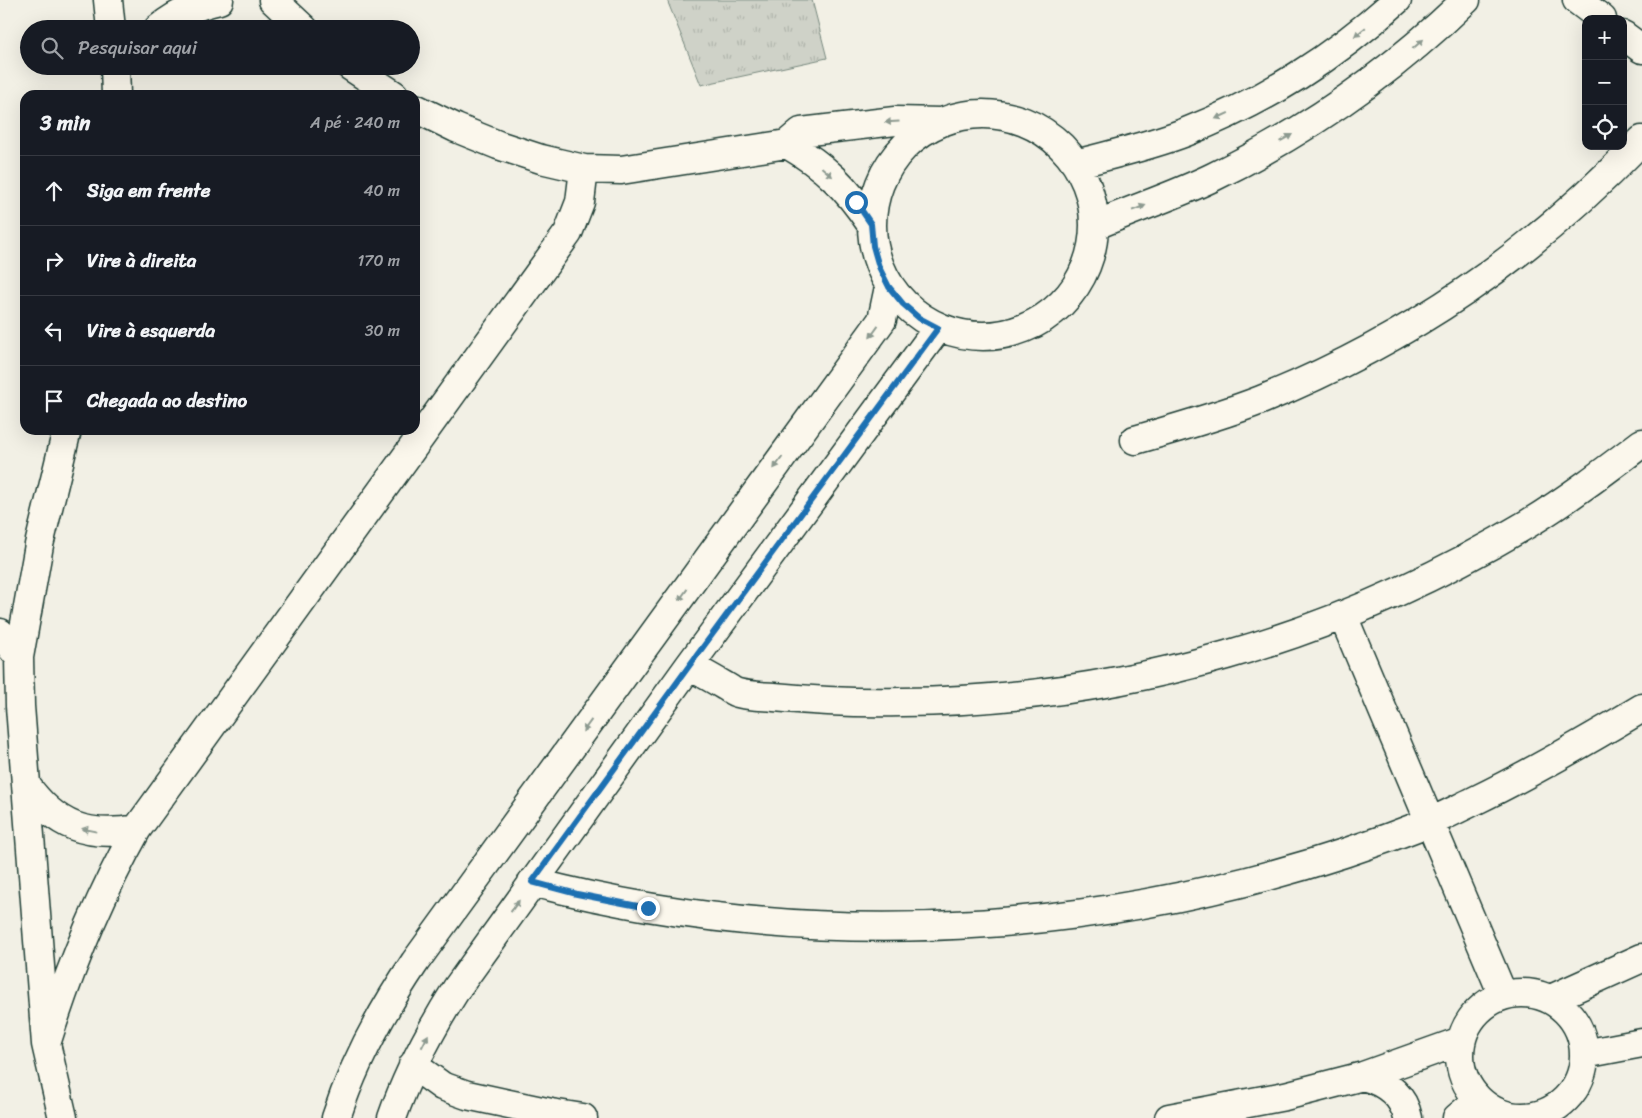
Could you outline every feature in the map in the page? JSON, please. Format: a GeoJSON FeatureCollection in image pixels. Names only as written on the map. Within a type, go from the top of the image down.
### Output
{"type":"FeatureCollection","features":[{"type":"Feature","properties":{"kind":"street"},"geometry":{"type":"LineString","coordinates":[[108,0],[110,20]]}},
{"type":"Feature","properties":{"kind":"street"},"geometry":{"type":"LineString","coordinates":[[171,20],[184,11],[219,0]]}},
{"type":"Feature","properties":{"kind":"street"},"geometry":{"type":"LineString","coordinates":[[273,0],[294,20]]}},
{"type":"Feature","properties":{"kind":"street"},"geometry":{"type":"LineString","coordinates":[[1076,164],[1141,147],[1184,133],[1266,95],[1340,48],[1397,0]]}},
{"type":"Feature","properties":{"kind":"street"},"geometry":{"type":"LineString","coordinates":[[1094,226],[1212,177],[1304,127],[1400,60],[1466,0]]}},
{"type":"Feature","properties":{"kind":"street"},"geometry":{"type":"LineString","coordinates":[[1577,0],[1597,15]]}},
{"type":"Feature","properties":{"kind":"street"},"geometry":{"type":"LineString","coordinates":[[1627,38],[1642,49]]}},
{"type":"Feature","properties":{"kind":"street"},"geometry":{"type":"LineString","coordinates":[[364,75],[386,90]]}},
{"type":"Feature","properties":{"kind":"street"},"geometry":{"type":"LineString","coordinates":[[420,110],[498,145],[541,159],[584,169],[621,170],[787,144],[802,132],[896,121],[941,122]]}},
{"type":"Feature","properties":{"kind":"street"},"geometry":{"type":"LineString","coordinates":[[984,114],[1006,116],[1027,123],[1046,133],[1063,147],[1076,164],[1086,183],[1090,198],[1094,226],[1091,248],[1085,269],[1075,288],[1060,305],[1043,319],[1024,329],[1003,335],[959,334],[938,328],[919,318],[903,304],[889,287],[879,267],[873,246],[871,224],[874,203],[880,182],[891,163],[905,146],[922,132],[941,122],[962,116],[984,114]]}},
{"type":"Feature","properties":{"kind":"street"},"geometry":{"type":"LineString","coordinates":[[1134,440],[1197,422],[1259,400],[1378,345],[1434,313],[1482,281],[1535,240],[1613,170],[1642,140]]}},
{"type":"Feature","properties":{"kind":"street"},"geometry":{"type":"LineString","coordinates":[[787,144],[840,182],[871,224]]}},
{"type":"Feature","properties":{"kind":"street"},"geometry":{"type":"LineString","coordinates":[[46,1044],[78,949],[106,888],[137,829],[568,233],[580,202],[584,169]]}},
{"type":"Feature","properties":{"kind":"street"},"geometry":{"type":"LineString","coordinates":[[336,1118],[354,1069],[392,996],[882,320],[889,287]]}},
{"type":"Feature","properties":{"kind":"street"},"geometry":{"type":"LineString","coordinates":[[392,1118],[413,1065],[433,1026],[456,988],[689,666],[938,328]]}},
{"type":"Feature","properties":{"kind":"street"},"geometry":{"type":"LineString","coordinates":[[62,1118],[46,1044],[20,706],[20,657],[39,544],[66,435]]}},
{"type":"Feature","properties":{"kind":"street"},"geometry":{"type":"LineString","coordinates":[[689,666],[737,693],[805,700],[874,703],[942,702],[1001,698],[1079,688],[1146,676],[1213,660],[1278,640],[1343,616],[1425,579],[1469,557],[1530,522],[1588,484],[1642,444]]}},
{"type":"Feature","properties":{"kind":"street"},"geometry":{"type":"LineString","coordinates":[[1343,616],[1504,995]]}},
{"type":"Feature","properties":{"kind":"street"},"geometry":{"type":"LineString","coordinates":[[0,633],[20,657]]}},
{"type":"Feature","properties":{"kind":"street"},"geometry":{"type":"LineString","coordinates":[[0,682],[20,706]]}},
{"type":"Feature","properties":{"kind":"street"},"geometry":{"type":"LineString","coordinates":[[532,882],[577,894],[648,908],[719,918],[861,927],[933,926],[996,922],[1096,912],[1221,888],[1309,864],[1430,822],[1574,749],[1642,708]]}},
{"type":"Feature","properties":{"kind":"street"},"geometry":{"type":"LineString","coordinates":[[26,786],[51,813],[67,823],[84,830],[102,833],[137,829]]}},
{"type":"Feature","properties":{"kind":"street"},"geometry":{"type":"LineString","coordinates":[[1551,999],[1642,958]]}},
{"type":"Feature","properties":{"kind":"street"},"geometry":{"type":"LineString","coordinates":[[1519,992],[1536,994],[1551,999],[1565,1009],[1575,1022],[1582,1037],[1583,1070],[1576,1086],[1566,1099],[1552,1110],[1538,1116],[1522,1118],[1506,1116],[1491,1110],[1478,1100],[1468,1088],[1462,1073],[1460,1058],[1461,1041],[1467,1026],[1476,1013],[1489,1002],[1504,995],[1519,992]]}},
{"type":"Feature","properties":{"kind":"street"},"geometry":{"type":"LineString","coordinates":[[1169,1118],[1285,1096],[1363,1076],[1461,1041]]}},
{"type":"Feature","properties":{"kind":"street"},"geometry":{"type":"LineString","coordinates":[[1584,1054],[1642,1043]]}},
{"type":"Feature","properties":{"kind":"street"},"geometry":{"type":"LineString","coordinates":[[413,1065],[442,1086],[467,1095],[583,1118]]}},
{"type":"Feature","properties":{"kind":"street"},"geometry":{"type":"LineString","coordinates":[[1363,1076],[1377,1080],[1390,1087],[1400,1098],[1408,1118]]}},
{"type":"Feature","properties":{"kind":"street"},"geometry":{"type":"LineString","coordinates":[[1457,1118],[1478,1100]]}},
{"type":"Feature","properties":{"kind":"green space"},"geometry":{"type":"Polygon","coordinates":[[[667,0],[812,0],[827,58],[701,85],[667,0]]]}},
{"type":"Feature","properties":{"kind":"route"},"geometry":{"type":"LineString","coordinates":[[648,908],[577,894],[532,882],[938,328],[919,318],[903,304],[889,287],[879,267],[873,246],[871,224],[856,202]]}}]}
